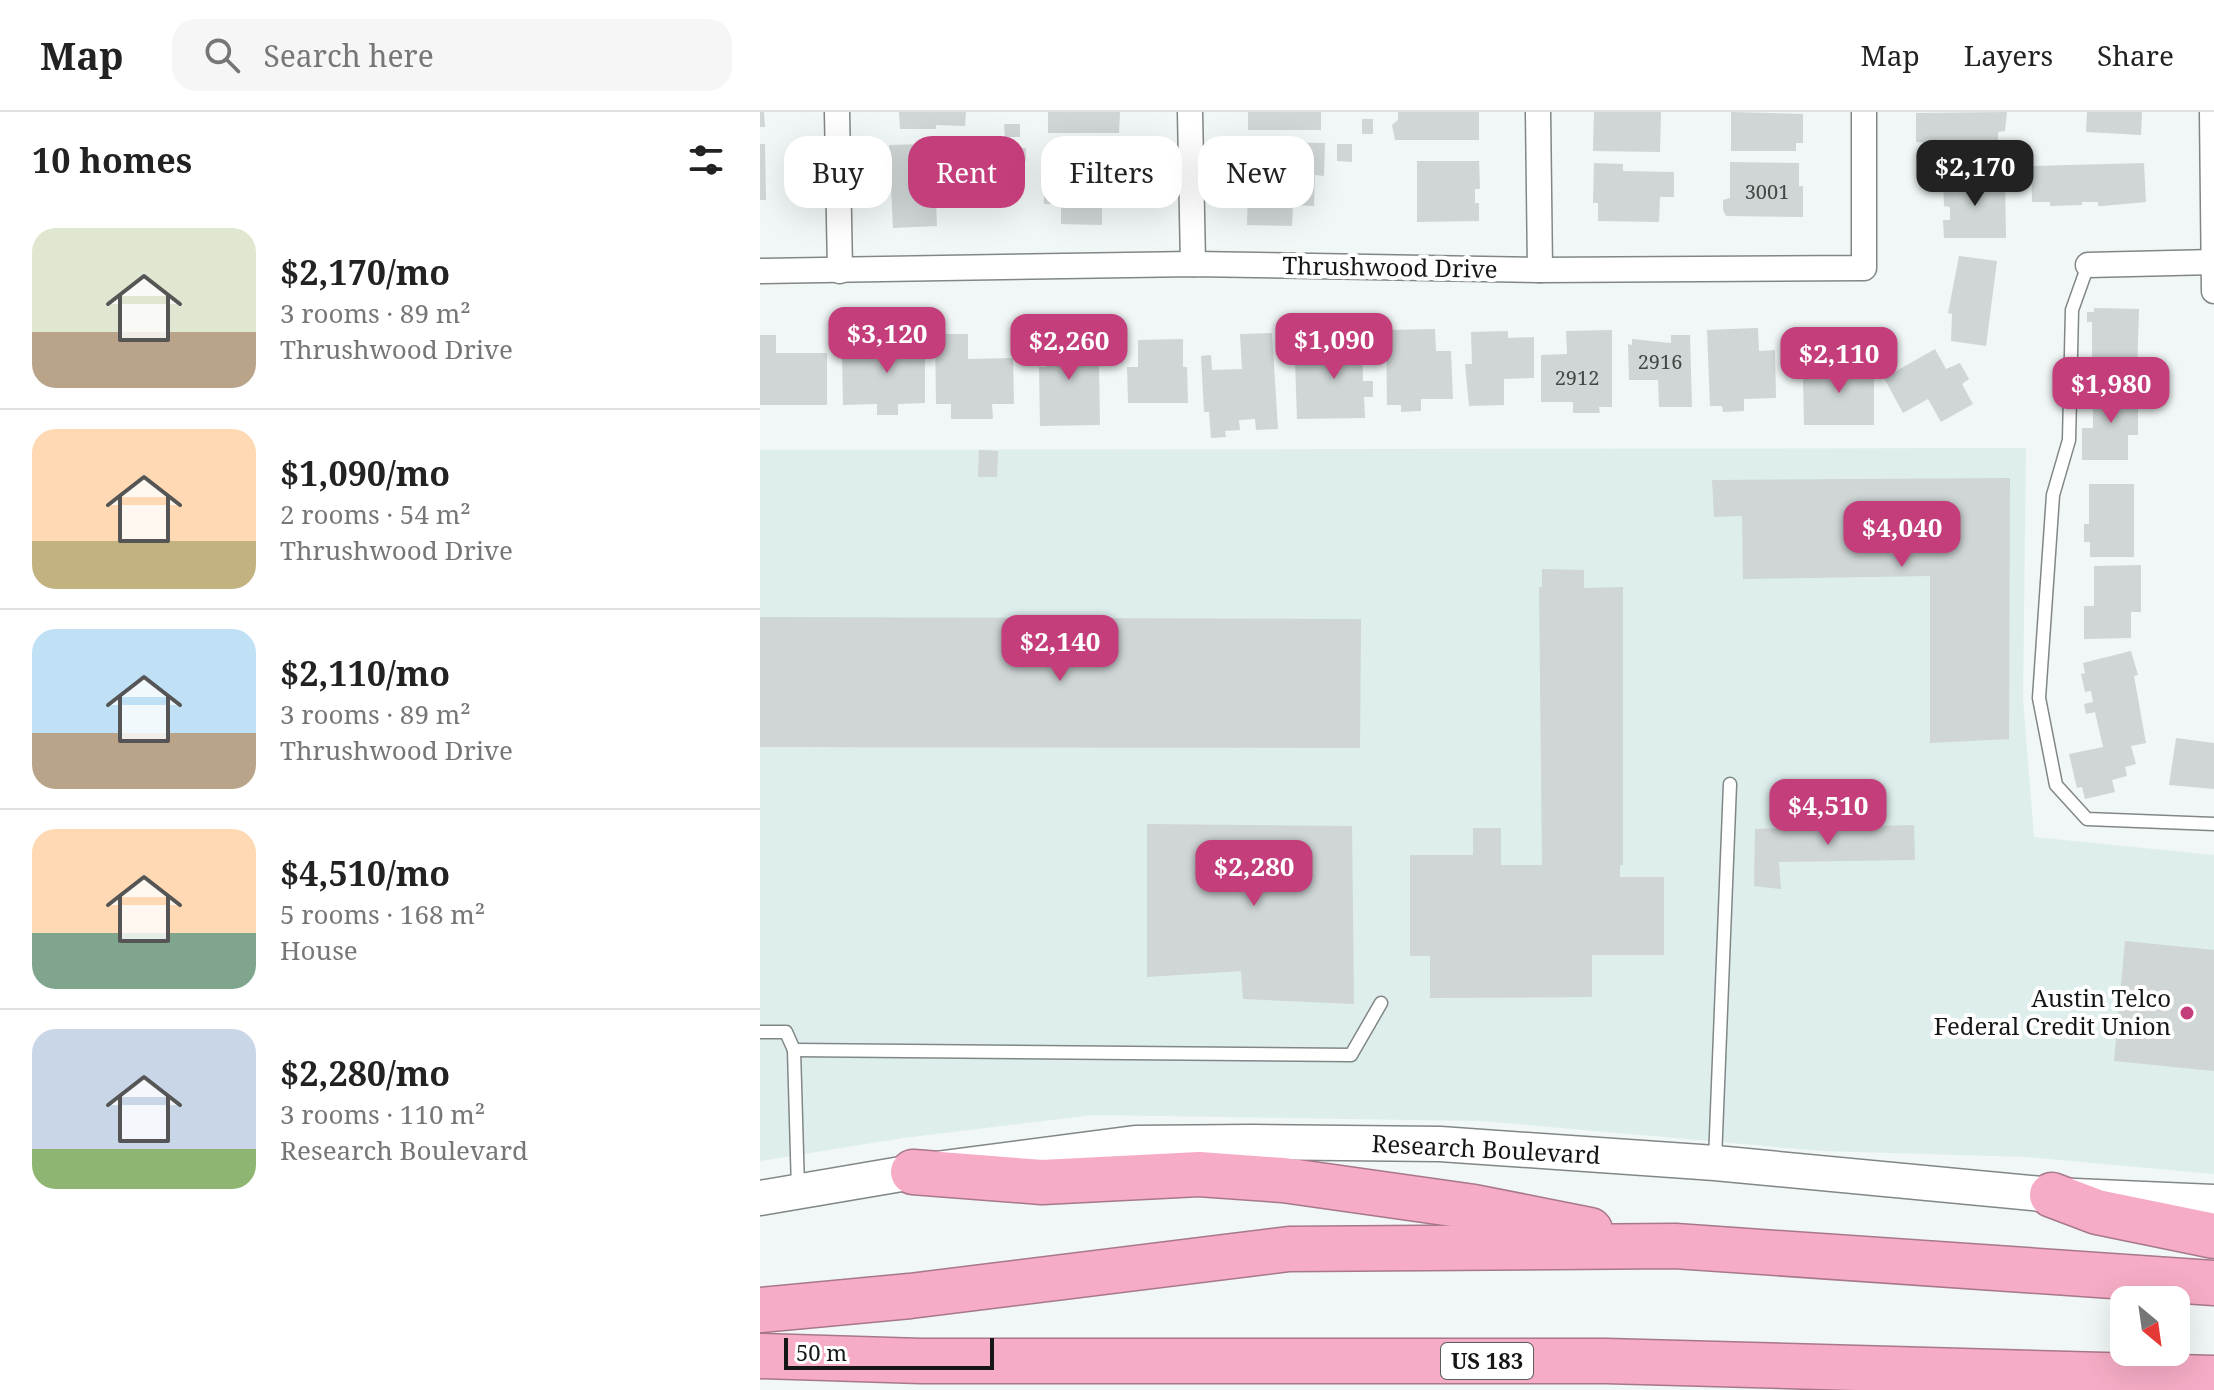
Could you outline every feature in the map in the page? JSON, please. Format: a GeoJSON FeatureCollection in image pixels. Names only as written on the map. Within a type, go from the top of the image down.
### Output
{"type":"FeatureCollection","features":[{"type":"Feature","properties":{"kind":"highway"},"geometry":{"type":"LineString","coordinates":[[913,1172],[1042,1182],[1199,1174],[1283,1180],[1474,1207],[1675,1246]]}},
{"type":"Feature","properties":{"kind":"highway"},"geometry":{"type":"LineString","coordinates":[[2052,1195],[2097,1212],[2214,1236]]}},
{"type":"Feature","properties":{"kind":"highway"},"geometry":{"type":"LineString","coordinates":[[760,1310],[910,1296],[1289,1249],[1675,1246],[2214,1283]]}},
{"type":"Feature","properties":{"kind":"highway","name":"US 183"},"geometry":{"type":"LineString","coordinates":[[760,1356],[921,1361],[1606,1361],[2214,1378]]}},
{"type":"Feature","properties":{"kind":"main road","name":"Research Boulevard"},"geometry":{"type":"LineString","coordinates":[[760,1198],[913,1172],[1135,1143],[1440,1144],[1715,1163],[2052,1195],[2214,1202]]}},
{"type":"Feature","properties":{"kind":"street"},"geometry":{"type":"LineString","coordinates":[[837,112],[840,271]]}},
{"type":"Feature","properties":{"kind":"street"},"geometry":{"type":"LineString","coordinates":[[1190,112],[1193,264]]}},
{"type":"Feature","properties":{"kind":"street"},"geometry":{"type":"LineString","coordinates":[[1538,112],[1540,270]]}},
{"type":"Feature","properties":{"kind":"street","name":"Thrushwood Drive"},"geometry":{"type":"LineString","coordinates":[[760,271],[1193,264],[1540,270],[1864,268],[1864,112]]}},
{"type":"Feature","properties":{"kind":"street"},"geometry":{"type":"LineString","coordinates":[[2212,112],[2214,291]]}},
{"type":"Feature","properties":{"kind":"street"},"geometry":{"type":"LineString","coordinates":[[2088,265],[2214,262]]}},
{"type":"Feature","properties":{"kind":"lane"},"geometry":{"type":"LineString","coordinates":[[2088,265],[2072,310],[2069,440],[2053,495],[2039,698],[2056,785],[2087,819],[2214,824]]}},
{"type":"Feature","properties":{"kind":"lane"},"geometry":{"type":"LineString","coordinates":[[1715,1163],[1730,784]]}},
{"type":"Feature","properties":{"kind":"lane"},"geometry":{"type":"LineString","coordinates":[[794,1050],[1351,1055],[1381,1003]]}},
{"type":"Feature","properties":{"kind":"lane"},"geometry":{"type":"LineString","coordinates":[[760,1032],[786,1032],[794,1050],[798,1192]]}},
{"type":"Feature","properties":{"kind":"shaded area"},"geometry":{"type":"Polygon","coordinates":[[[2026,448],[2023,699],[2034,837],[2214,855],[2214,1174],[2027,1157],[1822,1151],[1480,1121],[1093,1115],[903,1138],[760,1161],[760,450],[2026,448]]]}},
{"type":"Feature","properties":{"kind":"building"},"geometry":{"type":"Polygon","coordinates":[[[760,112],[764,112],[765,127],[760,127],[760,112]]]}},
{"type":"Feature","properties":{"kind":"building"},"geometry":{"type":"Polygon","coordinates":[[[899,112],[966,112],[965,126],[900,129],[899,112]]]}},
{"type":"Feature","properties":{"kind":"building"},"geometry":{"type":"Polygon","coordinates":[[[1048,112],[1120,112],[1119,133],[1048,133],[1048,112]]]}},
{"type":"Feature","properties":{"kind":"building"},"geometry":{"type":"Polygon","coordinates":[[[1248,112],[1321,112],[1321,130],[1248,130],[1248,112]]]}},
{"type":"Feature","properties":{"kind":"building"},"geometry":{"type":"Polygon","coordinates":[[[1398,112],[1479,112],[1479,140],[1395,140],[1392,125],[1398,120],[1398,112]]]}},
{"type":"Feature","properties":{"kind":"building"},"geometry":{"type":"Polygon","coordinates":[[[1594,112],[1661,112],[1660,152],[1593,151],[1594,112]]]}},
{"type":"Feature","properties":{"kind":"building"},"geometry":{"type":"Polygon","coordinates":[[[1731,112],[1803,114],[1803,143],[1796,143],[1796,151],[1731,151],[1731,112]]]}},
{"type":"Feature","properties":{"kind":"building"},"geometry":{"type":"Polygon","coordinates":[[[2007,112],[2005,131],[1998,132],[1998,165],[1930,165],[1930,143],[1916,142],[1916,113],[2007,112]]]}},
{"type":"Feature","properties":{"kind":"building"},"geometry":{"type":"Polygon","coordinates":[[[2087,112],[2142,112],[2141,135],[2086,132],[2087,112]]]}},
{"type":"Feature","properties":{"kind":"building"},"geometry":{"type":"Polygon","coordinates":[[[1362,119],[1373,119],[1373,134],[1362,134],[1362,119]]]}},
{"type":"Feature","properties":{"kind":"building"},"geometry":{"type":"Polygon","coordinates":[[[1004,124],[1020,124],[1020,136],[1005,136],[1004,124]]]}},
{"type":"Feature","properties":{"kind":"building"},"geometry":{"type":"Polygon","coordinates":[[[1314,143],[1325,143],[1324,176],[1315,175],[1314,206],[1314,143]]]}},
{"type":"Feature","properties":{"kind":"building"},"geometry":{"type":"Polygon","coordinates":[[[760,144],[765,144],[766,200],[760,200],[760,144]]]}},
{"type":"Feature","properties":{"kind":"building"},"geometry":{"type":"Polygon","coordinates":[[[908,144],[908,208],[936,208],[937,226],[893,228],[892,145],[908,144]]]}},
{"type":"Feature","properties":{"kind":"building"},"geometry":{"type":"Polygon","coordinates":[[[1337,144],[1352,144],[1352,162],[1337,161],[1337,144]]]}},
{"type":"Feature","properties":{"kind":"building"},"geometry":{"type":"Polygon","coordinates":[[[1417,161],[1479,161],[1480,189],[1475,189],[1475,203],[1479,203],[1479,221],[1417,222],[1417,161]]]}},
{"type":"Feature","properties":{"kind":"building"},"geometry":{"type":"Polygon","coordinates":[[[1730,162],[1799,163],[1803,217],[1726,216],[1723,200],[1730,198],[1730,162]]]}},
{"type":"Feature","properties":{"kind":"building"},"geometry":{"type":"Polygon","coordinates":[[[1594,163],[1623,164],[1623,171],[1674,172],[1674,197],[1660,197],[1659,222],[1598,221],[1598,203],[1593,203],[1594,163]]]}},
{"type":"Feature","properties":{"kind":"building"},"geometry":{"type":"Polygon","coordinates":[[[2144,163],[2146,202],[2098,206],[2098,202],[2082,202],[2082,205],[2050,206],[2050,202],[2032,202],[2031,166],[2144,163]]]}},
{"type":"Feature","properties":{"kind":"building"},"geometry":{"type":"Polygon","coordinates":[[[2005,177],[2006,238],[1944,238],[1943,220],[1950,220],[1950,207],[1944,206],[1943,178],[2005,177]]]}},
{"type":"Feature","properties":{"kind":"building"},"geometry":{"type":"Polygon","coordinates":[[[1061,208],[1102,208],[1102,225],[1061,224],[1061,208]]]}},
{"type":"Feature","properties":{"kind":"building"},"geometry":{"type":"Polygon","coordinates":[[[1247,208],[1293,208],[1292,226],[1247,225],[1247,208]]]}},
{"type":"Feature","properties":{"kind":"building"},"geometry":{"type":"Polygon","coordinates":[[[1959,256],[1997,261],[1986,346],[1951,341],[1952,314],[1948,313],[1959,256]]]}},
{"type":"Feature","properties":{"kind":"building"},"geometry":{"type":"Polygon","coordinates":[[[2094,308],[2139,309],[2137,375],[2078,374],[2078,360],[2092,360],[2092,322],[2087,322],[2087,312],[2094,312],[2094,308]]]}},
{"type":"Feature","properties":{"kind":"building"},"geometry":{"type":"Polygon","coordinates":[[[1333,327],[1362,327],[1363,381],[1373,381],[1373,397],[1364,397],[1365,418],[1297,419],[1295,361],[1334,360],[1333,327]]]}},
{"type":"Feature","properties":{"kind":"building"},"geometry":{"type":"Polygon","coordinates":[[[1758,328],[1759,351],[1775,350],[1776,398],[1744,399],[1744,411],[1723,412],[1722,406],[1710,406],[1707,330],[1758,328]]]}},
{"type":"Feature","properties":{"kind":"building"},"geometry":{"type":"Polygon","coordinates":[[[1435,329],[1436,351],[1451,351],[1453,399],[1421,399],[1421,411],[1401,412],[1401,405],[1387,405],[1386,330],[1435,329]]]}},
{"type":"Feature","properties":{"kind":"building"},"geometry":{"type":"Polygon","coordinates":[[[1612,330],[1612,407],[1599,407],[1600,413],[1573,413],[1573,402],[1541,402],[1541,355],[1567,354],[1566,331],[1612,330]]]}},
{"type":"Feature","properties":{"kind":"building"},"geometry":{"type":"Polygon","coordinates":[[[1508,331],[1508,338],[1534,337],[1534,378],[1504,379],[1504,405],[1469,406],[1465,364],[1472,364],[1471,332],[1508,331]]]}},
{"type":"Feature","properties":{"kind":"building"},"geometry":{"type":"Polygon","coordinates":[[[1046,332],[1091,332],[1092,365],[1099,365],[1100,425],[1040,426],[1039,367],[1046,367],[1046,332]]]}},
{"type":"Feature","properties":{"kind":"building"},"geometry":{"type":"Polygon","coordinates":[[[925,333],[925,403],[898,404],[898,415],[877,415],[877,404],[843,405],[842,354],[890,353],[890,334],[925,333]]]}},
{"type":"Feature","properties":{"kind":"building"},"geometry":{"type":"Polygon","coordinates":[[[1272,333],[1278,429],[1256,430],[1255,419],[1239,420],[1240,430],[1225,431],[1226,437],[1211,438],[1209,412],[1204,412],[1201,356],[1211,355],[1212,370],[1242,369],[1240,334],[1272,333]]]}},
{"type":"Feature","properties":{"kind":"building"},"geometry":{"type":"Polygon","coordinates":[[[935,334],[968,334],[968,359],[1013,358],[1014,404],[992,404],[993,419],[951,419],[951,404],[936,404],[935,334]]]}},
{"type":"Feature","properties":{"kind":"building"},"geometry":{"type":"Polygon","coordinates":[[[760,335],[776,335],[776,353],[827,353],[827,405],[760,405],[760,335]]]}},
{"type":"Feature","properties":{"kind":"building"},"geometry":{"type":"Polygon","coordinates":[[[1671,335],[1690,335],[1692,407],[1659,407],[1658,380],[1629,380],[1628,344],[1632,345],[1632,339],[1671,343],[1671,335]]]}},
{"type":"Feature","properties":{"kind":"building"},"geometry":{"type":"Polygon","coordinates":[[[1183,339],[1188,403],[1128,403],[1127,367],[1138,367],[1138,340],[1183,339]]]}},
{"type":"Feature","properties":{"kind":"building"},"geometry":{"type":"Polygon","coordinates":[[[1935,349],[1946,369],[1960,363],[1969,379],[1962,384],[1973,404],[1941,422],[1928,399],[1903,413],[1884,378],[1935,349]]]}},
{"type":"Feature","properties":{"kind":"building"},"geometry":{"type":"Polygon","coordinates":[[[1825,355],[1859,355],[1859,377],[1874,377],[1874,425],[1804,425],[1803,378],[1825,378],[1825,355]]]}},
{"type":"Feature","properties":{"kind":"building"},"geometry":{"type":"Polygon","coordinates":[[[2093,389],[2138,389],[2138,435],[2128,435],[2128,460],[2082,460],[2082,428],[2093,428],[2093,389]]]}},
{"type":"Feature","properties":{"kind":"building"},"geometry":{"type":"Polygon","coordinates":[[[979,450],[998,451],[997,477],[978,477],[979,450]]]}},
{"type":"Feature","properties":{"kind":"building"},"geometry":{"type":"Polygon","coordinates":[[[2010,478],[2009,739],[1930,743],[1930,576],[1743,579],[1742,516],[1714,517],[1712,480],[2010,478]]]}},
{"type":"Feature","properties":{"kind":"building"},"geometry":{"type":"Polygon","coordinates":[[[2089,484],[2134,484],[2134,557],[2090,557],[2090,542],[2084,542],[2084,524],[2089,524],[2089,484]]]}},
{"type":"Feature","properties":{"kind":"building"},"geometry":{"type":"Polygon","coordinates":[[[2141,565],[2141,612],[2131,612],[2131,638],[2084,639],[2084,606],[2094,606],[2094,566],[2141,565]]]}},
{"type":"Feature","properties":{"kind":"building"},"geometry":{"type":"Polygon","coordinates":[[[1542,569],[1584,570],[1584,588],[1623,587],[1623,865],[1620,865],[1620,877],[1664,877],[1664,955],[1592,955],[1592,997],[1430,998],[1430,956],[1410,956],[1410,855],[1473,855],[1473,828],[1501,828],[1501,865],[1542,865],[1539,587],[1542,587],[1542,569]]]}},
{"type":"Feature","properties":{"kind":"building"},"geometry":{"type":"Polygon","coordinates":[[[760,617],[1361,619],[1360,748],[760,747],[760,617]]]}},
{"type":"Feature","properties":{"kind":"building"},"geometry":{"type":"Polygon","coordinates":[[[2131,651],[2138,675],[2134,676],[2146,743],[2131,746],[2136,764],[2125,767],[2127,776],[2112,780],[2115,792],[2085,799],[2082,787],[2077,788],[2069,754],[2103,747],[2095,712],[2086,714],[2084,704],[2093,702],[2091,691],[2085,692],[2081,674],[2085,673],[2083,663],[2131,651]]]}},
{"type":"Feature","properties":{"kind":"building"},"geometry":{"type":"Polygon","coordinates":[[[2176,738],[2214,743],[2214,789],[2169,785],[2176,738]]]}},
{"type":"Feature","properties":{"kind":"building"},"geometry":{"type":"Polygon","coordinates":[[[1147,824],[1352,826],[1354,1004],[1243,999],[1241,971],[1147,977],[1147,824]]]}},
{"type":"Feature","properties":{"kind":"building"},"geometry":{"type":"Polygon","coordinates":[[[1914,825],[1915,860],[1779,862],[1781,889],[1754,886],[1755,829],[1914,825]]]}},
{"type":"Feature","properties":{"kind":"building"},"geometry":{"type":"Polygon","coordinates":[[[2125,941],[2214,950],[2214,1071],[2114,1061],[2125,941]]]}},
{"type":"Feature","properties":{"kind":"place","name":"Austin Telco Federal Credit Union"},"geometry":{"type":"Point","coordinates":[2187,1013]}}]}
